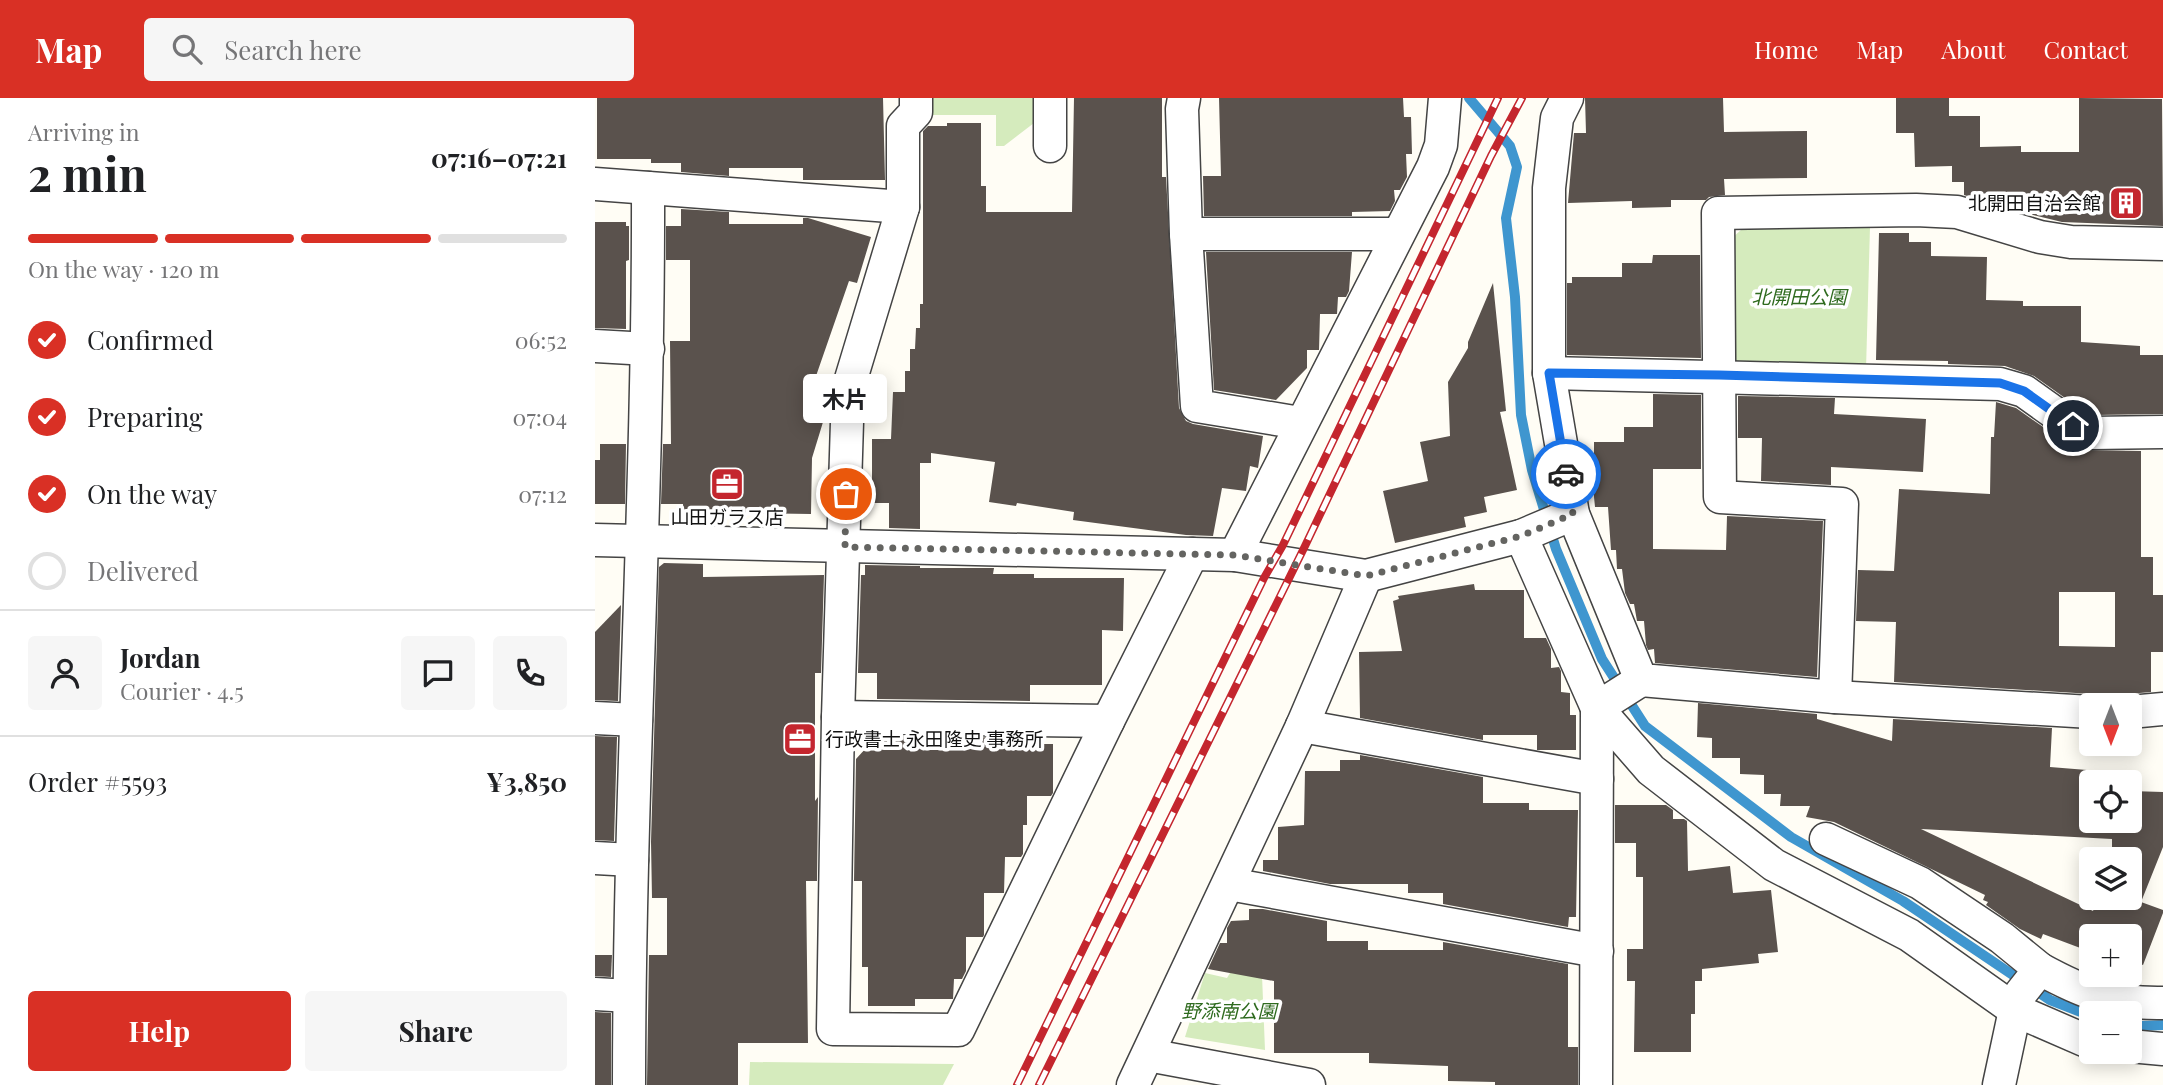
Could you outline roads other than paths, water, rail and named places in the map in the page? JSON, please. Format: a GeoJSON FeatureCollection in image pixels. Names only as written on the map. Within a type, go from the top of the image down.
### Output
{"type":"FeatureCollection","features":[{"type":"Feature","properties":{"kind":"street"},"geometry":{"type":"LineString","coordinates":[[916,98],[916,112],[903,125],[903,207],[848,389],[838,717],[833,1029],[958,1030],[1192,554]]}},
{"type":"Feature","properties":{"kind":"street"},"geometry":{"type":"LineString","coordinates":[[1050,98],[1050,146]]}},
{"type":"Feature","properties":{"kind":"street"},"geometry":{"type":"LineString","coordinates":[[1184,98],[1182,109],[1187,234],[1197,406],[1300,423]]}},
{"type":"Feature","properties":{"kind":"street"},"geometry":{"type":"LineString","coordinates":[[1567,98],[1557,118],[1549,188],[1548,525],[1651,769],[1774,864],[1909,935],[2027,987],[2079,1032]]}},
{"type":"Feature","properties":{"kind":"street"},"geometry":{"type":"LineString","coordinates":[[1235,555],[1300,423],[1433,167],[1441,145],[1439,106]]}},
{"type":"Feature","properties":{"kind":"street"},"geometry":{"type":"LineString","coordinates":[[595,184],[903,207]]}},
{"type":"Feature","properties":{"kind":"street"},"geometry":{"type":"LineString","coordinates":[[629,1085],[632,860],[648,349],[648,188]]}},
{"type":"Feature","properties":{"kind":"street"},"geometry":{"type":"LineString","coordinates":[[1835,697],[1842,504],[1720,497],[1718,213],[1916,210],[1957,212],[2040,237],[2071,242],[2163,244]]}},
{"type":"Feature","properties":{"kind":"street"},"geometry":{"type":"LineString","coordinates":[[1187,234],[1398,234]]}},
{"type":"Feature","properties":{"kind":"street"},"geometry":{"type":"LineString","coordinates":[[595,346],[648,349]]}},
{"type":"Feature","properties":{"kind":"street"},"geometry":{"type":"LineString","coordinates":[[1549,373],[2000,383],[2024,391],[2073,426],[2091,433],[2163,432]]}},
{"type":"Feature","properties":{"kind":"street"},"geometry":{"type":"LineString","coordinates":[[595,540],[1235,555],[1366,576],[1548,525]]}},
{"type":"Feature","properties":{"kind":"street"},"geometry":{"type":"LineString","coordinates":[[1548,525],[1619,694],[1597,779],[1596,1085]]}},
{"type":"Feature","properties":{"kind":"street"},"geometry":{"type":"LineString","coordinates":[[1133,1085],[1302,726],[1366,576]]}},
{"type":"Feature","properties":{"kind":"street"},"geometry":{"type":"LineString","coordinates":[[1619,694],[1835,697],[2079,711]]}},
{"type":"Feature","properties":{"kind":"street"},"geometry":{"type":"LineString","coordinates":[[2142,711],[2163,709]]}},
{"type":"Feature","properties":{"kind":"street"},"geometry":{"type":"LineString","coordinates":[[838,717],[1108,721]]}},
{"type":"Feature","properties":{"kind":"street"},"geometry":{"type":"LineString","coordinates":[[595,718],[636,720]]}},
{"type":"Feature","properties":{"kind":"street"},"geometry":{"type":"LineString","coordinates":[[1302,726],[1597,779]]}},
{"type":"Feature","properties":{"kind":"street"},"geometry":{"type":"LineString","coordinates":[[1826,839],[1920,883],[2002,939],[2027,987],[1999,1085]]}},
{"type":"Feature","properties":{"kind":"street"},"geometry":{"type":"LineString","coordinates":[[595,858],[632,860]]}},
{"type":"Feature","properties":{"kind":"street"},"geometry":{"type":"LineString","coordinates":[[1229,884],[1597,950]]}},
{"type":"Feature","properties":{"kind":"street"},"geometry":{"type":"LineString","coordinates":[[2027,987],[2076,988],[2114,1001],[2163,1003]]}},
{"type":"Feature","properties":{"kind":"street"},"geometry":{"type":"LineString","coordinates":[[595,994],[629,996]]}},
{"type":"Feature","properties":{"kind":"street"},"geometry":{"type":"LineString","coordinates":[[2142,1047],[2163,1049]]}},
{"type":"Feature","properties":{"kind":"street"},"geometry":{"type":"LineString","coordinates":[[1148,1055],[1309,1085]]}},
{"type":"Feature","properties":{"kind":"waterway"},"geometry":{"type":"LineString","coordinates":[[1469,98],[1510,146],[1517,167],[1506,218],[1515,297],[1521,415],[1532,470],[1556,549],[1602,659],[1645,726],[1791,837],[1903,901],[2050,1000],[2079,1011]]}},
{"type":"Feature","properties":{"kind":"waterway"},"geometry":{"type":"LineString","coordinates":[[2142,1026],[2163,1025]]}},
{"type":"Feature","properties":{"kind":"railway"},"geometry":{"type":"LineString","coordinates":[[1017,1085],[1264,578],[1283,545],[1498,98]]}},
{"type":"Feature","properties":{"kind":"railway"},"geometry":{"type":"LineString","coordinates":[[1039,1085],[1305,546],[1491,156],[1522,98]]}},
{"type":"Feature","properties":{"kind":"place","name":"北開田自治会館"},"geometry":{"type":"Point","coordinates":[2126,203]}},
{"type":"Feature","properties":{"kind":"place","name":"山田ガラス店"},"geometry":{"type":"Point","coordinates":[727,484]}},
{"type":"Feature","properties":{"kind":"place","name":"木片"},"geometry":{"type":"Point","coordinates":[846,494]}},
{"type":"Feature","properties":{"kind":"place","name":"行政書士 永田隆史 事務所"},"geometry":{"type":"Point","coordinates":[800,739]}},
{"type":"Feature","properties":{"kind":"park label","name":"北開田公園"},"geometry":{"type":"Point","coordinates":[1799,297]}},
{"type":"Feature","properties":{"kind":"park label","name":"野添南公園"},"geometry":{"type":"Point","coordinates":[1229,1011]}}]}
